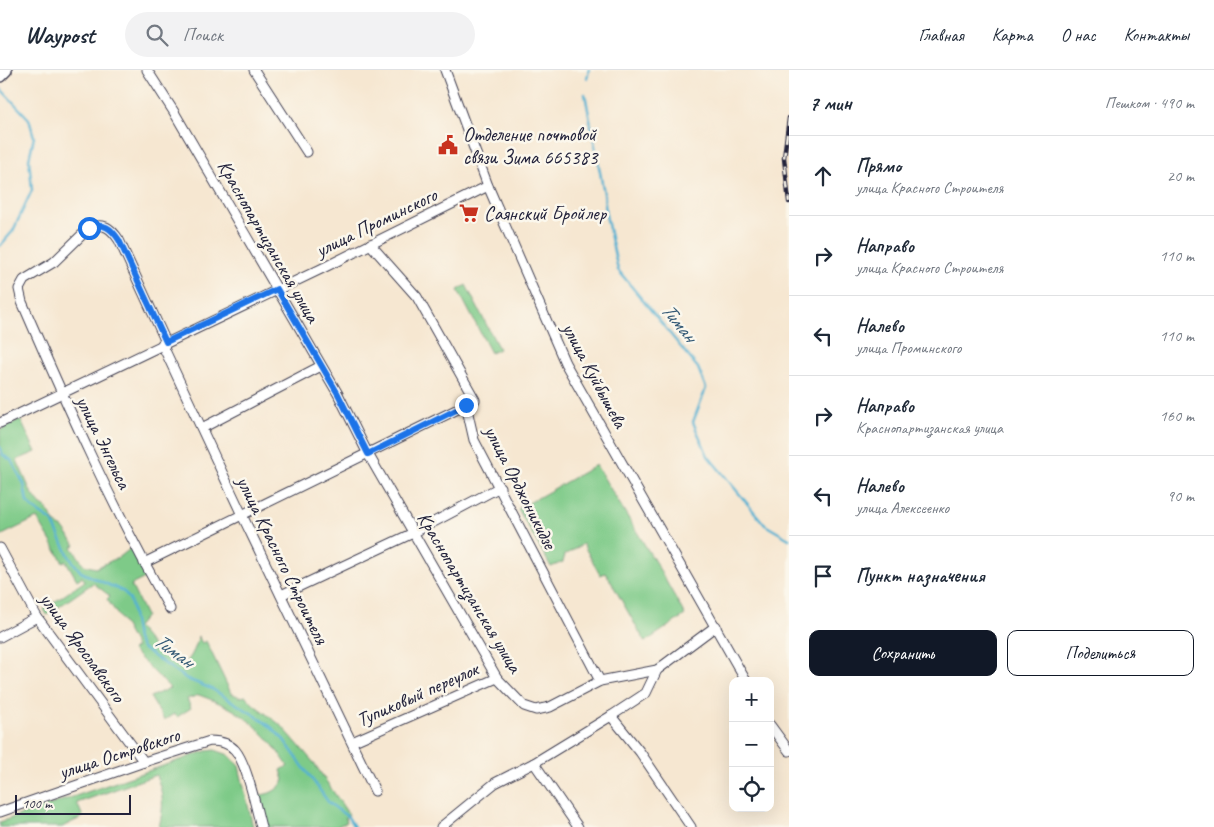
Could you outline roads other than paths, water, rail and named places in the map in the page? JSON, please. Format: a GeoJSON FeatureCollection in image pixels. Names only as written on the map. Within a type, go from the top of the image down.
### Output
{"type":"FeatureCollection","features":[{"type":"Feature","properties":{"kind":"street","name":"Краснопартизанская улица"},"geometry":{"type":"LineString","coordinates":[[147,70],[174,112],[338,394],[368,454],[497,678],[519,701],[531,710],[550,707],[600,680]]}},
{"type":"Feature","properties":{"kind":"street"},"geometry":{"type":"LineString","coordinates":[[254,70],[307,152]]}},
{"type":"Feature","properties":{"kind":"street","name":"улица Куйбышева"},"geometry":{"type":"LineString","coordinates":[[444,70],[488,186],[565,363],[744,677]]}},
{"type":"Feature","properties":{"kind":"street","name":"улица Проминского"},"geometry":{"type":"LineString","coordinates":[[0,423],[488,186]]}},
{"type":"Feature","properties":{"kind":"street","name":"улица Красного Строителя"},"geometry":{"type":"LineString","coordinates":[[89,228],[96,225],[104,225],[113,231],[119,240],[242,515],[375,791]]}},
{"type":"Feature","properties":{"kind":"street","name":"улица Энгельса"},"geometry":{"type":"LineString","coordinates":[[89,228],[54,262],[24,280],[20,293],[22,302],[61,394],[144,563],[170,609]]}},
{"type":"Feature","properties":{"kind":"street","name":"улица Орджоникидзе"},"geometry":{"type":"LineString","coordinates":[[370,244],[417,297],[475,400],[466,405],[474,440],[600,680]]}},
{"type":"Feature","properties":{"kind":"street"},"geometry":{"type":"LineString","coordinates":[[202,428],[321,366]]}},
{"type":"Feature","properties":{"kind":"street"},"geometry":{"type":"LineString","coordinates":[[144,563],[466,405]]}},
{"type":"Feature","properties":{"kind":"street"},"geometry":{"type":"LineString","coordinates":[[281,595],[413,533],[500,488]]}},
{"type":"Feature","properties":{"kind":"street","name":"улица Ярославского"},"geometry":{"type":"LineString","coordinates":[[0,548],[37,617],[144,762]]}},
{"type":"Feature","properties":{"kind":"street"},"geometry":{"type":"LineString","coordinates":[[0,637],[37,617]]}},
{"type":"Feature","properties":{"kind":"street"},"geometry":{"type":"LineString","coordinates":[[600,680],[657,670],[716,626]]}},
{"type":"Feature","properties":{"kind":"street"},"geometry":{"type":"LineString","coordinates":[[441,827],[494,783],[534,763],[646,693],[657,670]]}},
{"type":"Feature","properties":{"kind":"street","name":"Тупиковый переулок"},"geometry":{"type":"LineString","coordinates":[[352,742],[497,678]]}},
{"type":"Feature","properties":{"kind":"street"},"geometry":{"type":"LineString","coordinates":[[611,716],[640,752],[691,827]]}},
{"type":"Feature","properties":{"kind":"street"},"geometry":{"type":"LineString","coordinates":[[774,730],[789,751]]}},
{"type":"Feature","properties":{"kind":"street","name":"улица Островского"},"geometry":{"type":"LineString","coordinates":[[0,812],[210,741],[225,743],[230,746],[242,761],[261,827]]}},
{"type":"Feature","properties":{"kind":"street"},"geometry":{"type":"LineString","coordinates":[[534,763],[578,827]]}},
{"type":"Feature","properties":{"kind":"waterway"},"geometry":{"type":"LineString","coordinates":[[587,78],[589,70]]}},
{"type":"Feature","properties":{"kind":"waterway","name":"Тиман"},"geometry":{"type":"LineString","coordinates":[[0,88],[29,119],[34,137],[29,159],[32,190],[13,231],[0,246]]}},
{"type":"Feature","properties":{"kind":"waterway","name":"Тиман"},"geometry":{"type":"LineString","coordinates":[[585,94],[604,193],[606,215],[618,270],[698,368],[706,388],[693,422],[708,456],[765,525],[789,539]]}},
{"type":"Feature","properties":{"kind":"waterway","name":"Тиман"},"geometry":{"type":"LineString","coordinates":[[0,447],[3,455],[11,460],[24,484],[27,502],[52,521],[70,558],[81,572],[124,592],[130,600],[137,639],[142,648],[187,679],[212,689],[271,727],[284,740],[329,803],[348,817],[354,827]]}},
{"type":"Feature","properties":{"kind":"railway"},"geometry":{"type":"LineString","coordinates":[[789,118],[784,158],[789,202]]}},
{"type":"Feature","properties":{"kind":"place","name":"Отделение почтовой связи Зима 665383"},"geometry":{"type":"Point","coordinates":[448,145]}},
{"type":"Feature","properties":{"kind":"place","name":"Саянский Бройлер"},"geometry":{"type":"Point","coordinates":[469,213]}}]}
